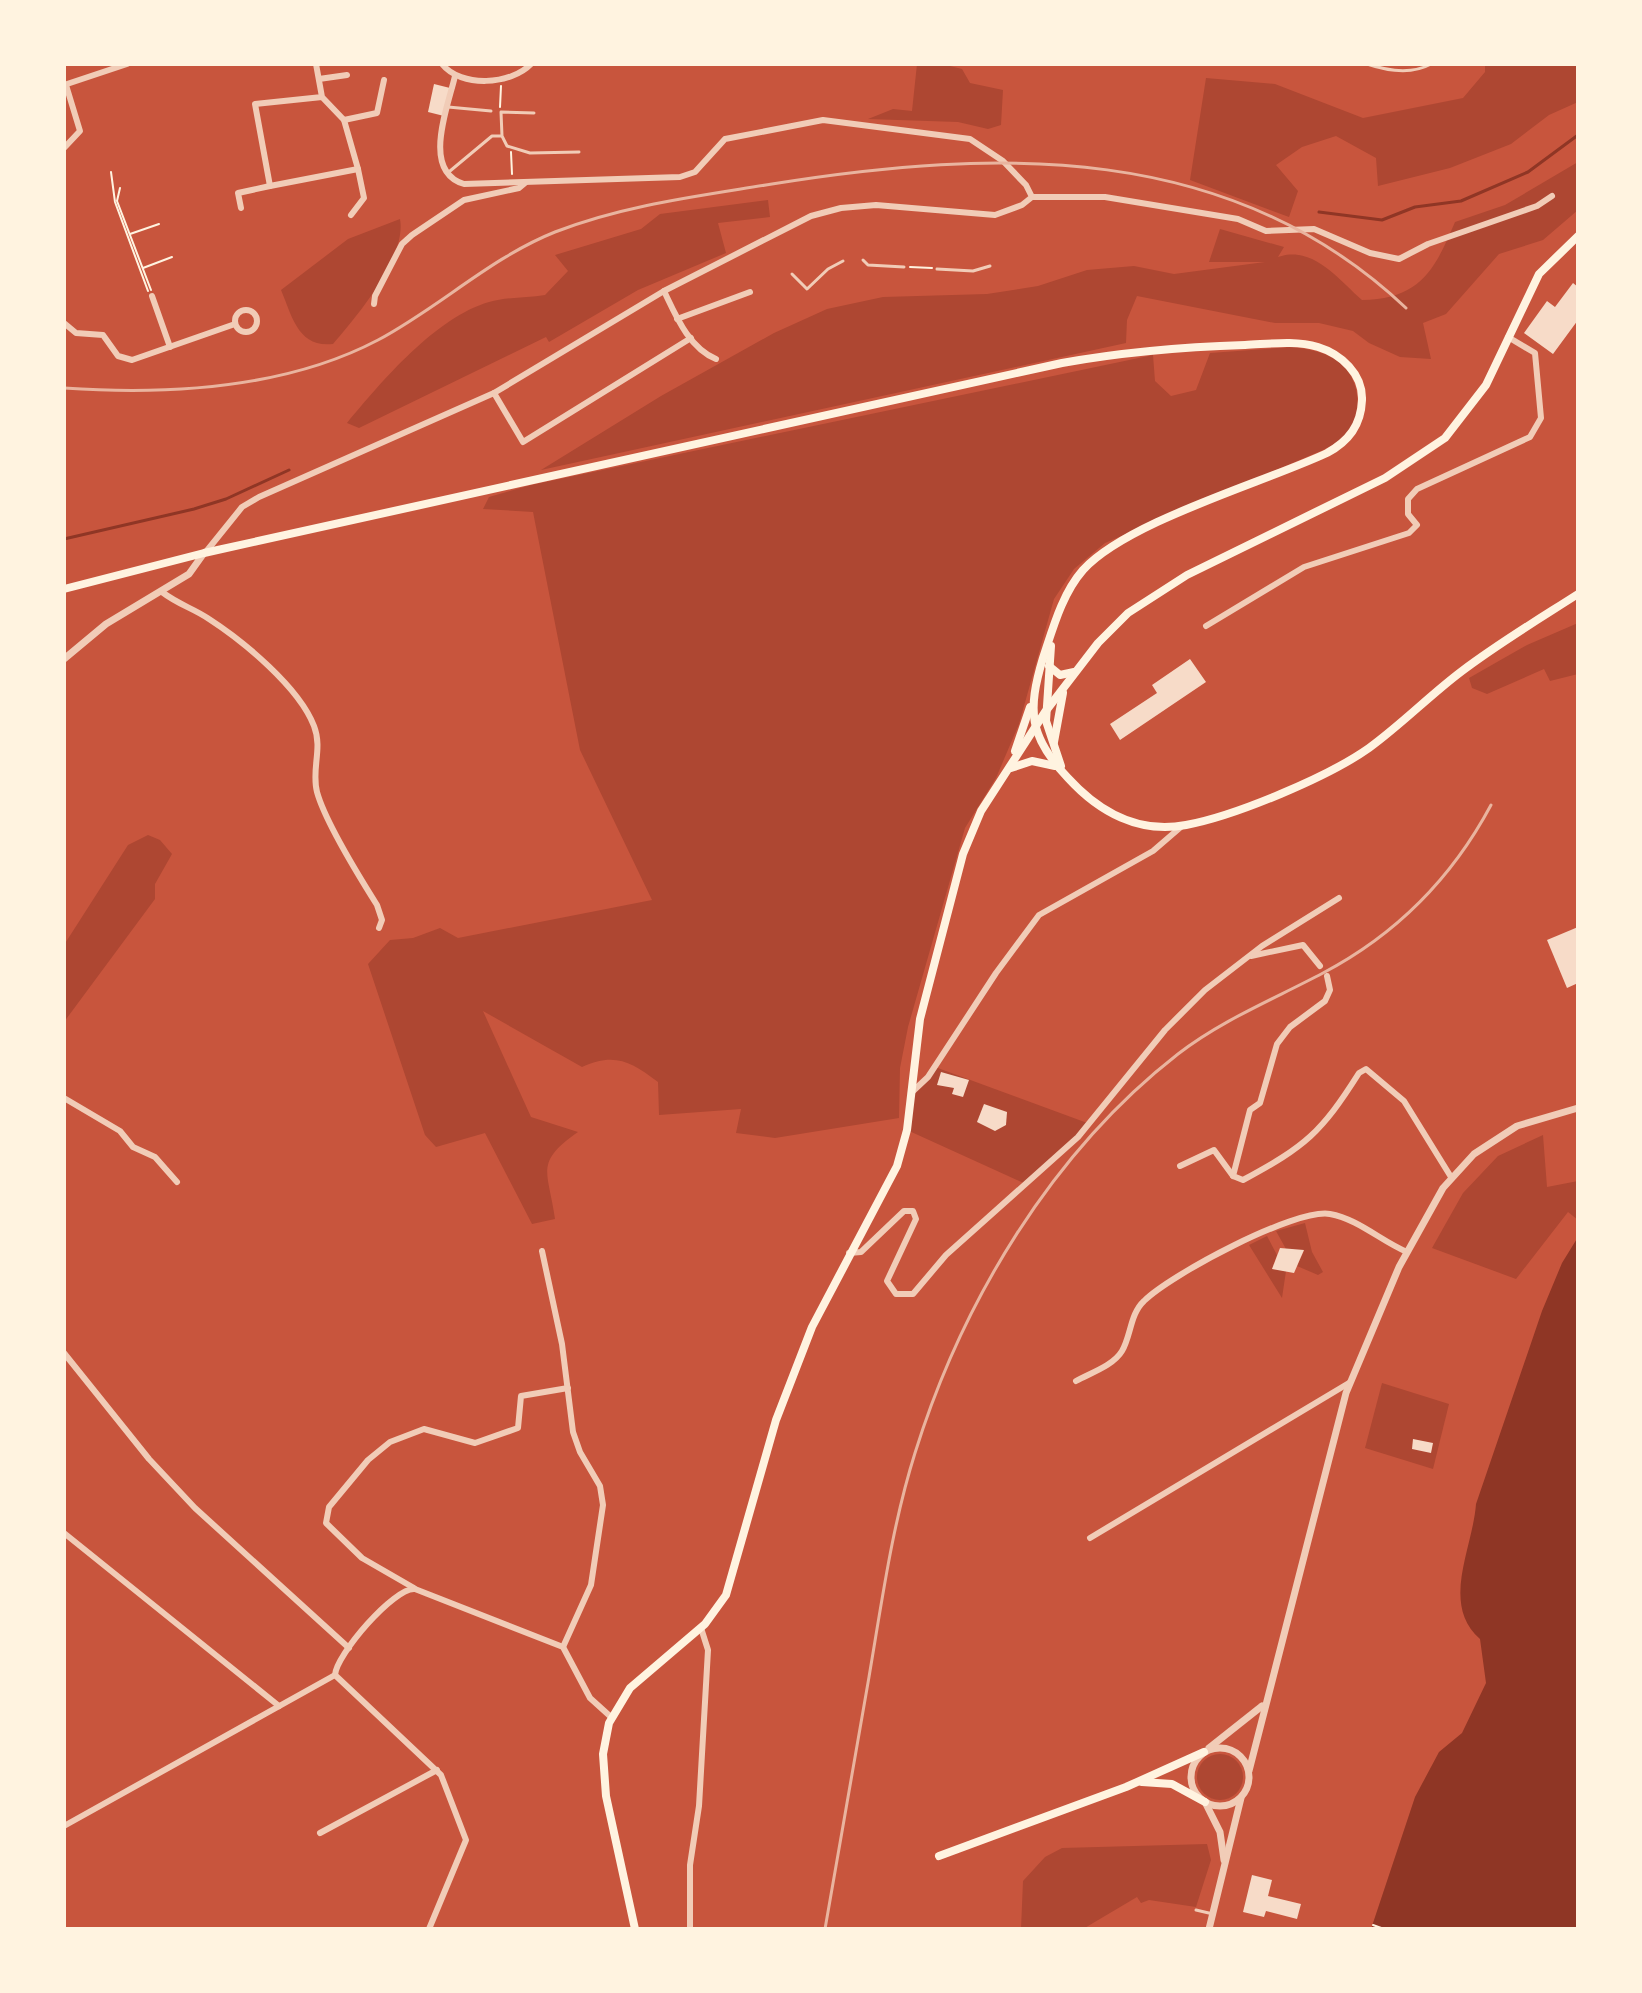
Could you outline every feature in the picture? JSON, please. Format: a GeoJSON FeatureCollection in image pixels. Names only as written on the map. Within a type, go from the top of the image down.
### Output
{"type":"FeatureCollection","features":[{"type":"Feature","properties":{"kind":"main road"},"geometry":{"type":"LineString","coordinates":[[635,1929],[606,1796],[603,1754],[611,1717],[630,1688],[701,1628],[726,1595],[776,1420],[812,1327],[897,1166],[907,1130],[920,1019],[963,854],[981,811],[1034,727],[1115,624],[1155,593],[1369,487],[1430,450],[1478,398],[1539,274],[1578,236]]}},
{"type":"Feature","properties":{"kind":"main road"},"geometry":{"type":"LineString","coordinates":[[64,589],[204,553],[1090,358],[1188,347],[1289,343],[1323,348],[1347,364],[1359,382],[1362,400],[1356,426],[1347,439],[1323,454],[1113,546],[1078,577],[1052,630],[1008,771]]}},
{"type":"Feature","properties":{"kind":"main road"},"geometry":{"type":"LineString","coordinates":[[1033,694],[1034,727],[1042,747],[1093,803],[1119,817],[1154,827],[1182,826],[1252,803],[1357,756],[1479,659],[1578,594]]}},
{"type":"Feature","properties":{"kind":"main road"},"geometry":{"type":"LineString","coordinates":[[1052,630],[1045,712],[1061,771]]}},
{"type":"Feature","properties":{"kind":"main road"},"geometry":{"type":"LineString","coordinates":[[1049,666],[1064,676],[1078,669]]}},
{"type":"Feature","properties":{"kind":"main road"},"geometry":{"type":"LineString","coordinates":[[1054,751],[1054,729],[1065,688]]}},
{"type":"Feature","properties":{"kind":"main road"},"geometry":{"type":"LineString","coordinates":[[1008,771],[1032,761],[1061,771]]}},
{"type":"Feature","properties":{"kind":"main road"},"geometry":{"type":"LineString","coordinates":[[939,1856],[1126,1787],[1204,1752]]}},
{"type":"Feature","properties":{"kind":"main road"},"geometry":{"type":"LineString","coordinates":[[1126,1787],[1161,1782],[1182,1788],[1205,1802]]}},
{"type":"Feature","properties":{"kind":"street"},"geometry":{"type":"LineString","coordinates":[[101,64],[103,72]]}},
{"type":"Feature","properties":{"kind":"street"},"geometry":{"type":"LineString","coordinates":[[64,148],[80,131],[65,85],[127,64]]}},
{"type":"Feature","properties":{"kind":"street"},"geometry":{"type":"LineString","coordinates":[[316,64],[322,97],[344,120],[358,169],[364,198],[351,215]]}},
{"type":"Feature","properties":{"kind":"street"},"geometry":{"type":"LineString","coordinates":[[442,64],[455,76],[510,79],[531,64]]}},
{"type":"Feature","properties":{"kind":"street"},"geometry":{"type":"LineString","coordinates":[[319,79],[347,75]]}},
{"type":"Feature","properties":{"kind":"street"},"geometry":{"type":"LineString","coordinates":[[455,76],[439,153],[446,173],[464,184],[688,176],[725,139],[823,120],[970,139],[1003,161],[1026,185],[1032,197]]}},
{"type":"Feature","properties":{"kind":"street"},"geometry":{"type":"LineString","coordinates":[[344,120],[377,113],[384,80]]}},
{"type":"Feature","properties":{"kind":"street"},"geometry":{"type":"LineString","coordinates":[[270,186],[255,104],[322,97]]}},
{"type":"Feature","properties":{"kind":"street"},"geometry":{"type":"LineString","coordinates":[[241,208],[238,193],[358,169]]}},
{"type":"Feature","properties":{"kind":"street"},"geometry":{"type":"LineString","coordinates":[[374,304],[375,296],[402,244],[412,235],[464,200],[519,188],[525,183]]}},
{"type":"Feature","properties":{"kind":"street"},"geometry":{"type":"LineString","coordinates":[[64,659],[106,624],[162,592],[196,568],[204,553],[242,507],[494,393],[664,291],[825,211],[885,205],[995,215],[1022,205],[1032,197],[1105,197],[1231,218],[1266,231],[1314,229],[1370,253],[1399,259],[1428,244],[1537,206],[1552,196]]}},
{"type":"Feature","properties":{"kind":"street"},"geometry":{"type":"LineString","coordinates":[[664,291],[677,319],[691,338],[706,355],[716,359]]}},
{"type":"Feature","properties":{"kind":"street"},"geometry":{"type":"LineString","coordinates":[[677,319],[750,292]]}},
{"type":"Feature","properties":{"kind":"street"},"geometry":{"type":"LineString","coordinates":[[151,295],[170,347]]}},
{"type":"Feature","properties":{"kind":"street"},"geometry":{"type":"LineString","coordinates":[[64,323],[76,333],[103,335],[118,356],[127,360],[235,324]]}},
{"type":"Feature","properties":{"kind":"street"},"geometry":{"type":"LineString","coordinates":[[1206,626],[1304,567],[1409,533],[1417,525],[1408,514],[1408,499],[1417,489],[1530,437],[1541,418],[1535,353],[1508,337]]}},
{"type":"Feature","properties":{"kind":"street"},"geometry":{"type":"LineString","coordinates":[[494,393],[523,442],[691,338]]}},
{"type":"Feature","properties":{"kind":"street"},"geometry":{"type":"LineString","coordinates":[[162,592],[185,609],[211,619],[260,657],[300,701],[314,726],[320,752],[316,770],[317,792],[377,905],[382,920],[379,928]]}},
{"type":"Feature","properties":{"kind":"street"},"geometry":{"type":"LineString","coordinates":[[910,1094],[928,1077],[996,973],[1039,915],[1153,851],[1182,826]]}},
{"type":"Feature","properties":{"kind":"street"},"geometry":{"type":"LineString","coordinates":[[849,1253],[861,1252],[904,1211],[913,1211],[916,1219],[887,1281],[896,1294],[913,1294],[964,1238],[1056,1161],[1101,1111],[1175,1018],[1245,958],[1339,898]]}},
{"type":"Feature","properties":{"kind":"street"},"geometry":{"type":"LineString","coordinates":[[1245,958],[1303,945],[1320,966]]}},
{"type":"Feature","properties":{"kind":"street"},"geometry":{"type":"LineString","coordinates":[[1233,1176],[1251,1109],[1260,1103],[1279,1040],[1293,1024],[1325,1001],[1330,990],[1327,976]]}},
{"type":"Feature","properties":{"kind":"street"},"geometry":{"type":"LineString","coordinates":[[1180,1166],[1214,1150],[1233,1176],[1243,1180],[1309,1140],[1330,1118],[1359,1073],[1366,1069],[1400,1096],[1451,1177]]}},
{"type":"Feature","properties":{"kind":"street"},"geometry":{"type":"LineString","coordinates":[[64,1098],[120,1131],[133,1147],[155,1157],[177,1182]]}},
{"type":"Feature","properties":{"kind":"street"},"geometry":{"type":"LineString","coordinates":[[1209,1929],[1349,1383],[1381,1303],[1451,1177],[1480,1148],[1507,1131],[1578,1108]]}},
{"type":"Feature","properties":{"kind":"street"},"geometry":{"type":"LineString","coordinates":[[1076,1381],[1119,1355],[1135,1313],[1146,1299],[1209,1261],[1289,1220],[1311,1214],[1339,1217],[1407,1252]]}},
{"type":"Feature","properties":{"kind":"street"},"geometry":{"type":"LineString","coordinates":[[542,1251],[559,1326],[576,1442],[598,1480],[603,1505],[591,1585],[563,1647]]}},
{"type":"Feature","properties":{"kind":"street"},"geometry":{"type":"LineString","coordinates":[[64,1353],[187,1500],[349,1648]]}},
{"type":"Feature","properties":{"kind":"street"},"geometry":{"type":"LineString","coordinates":[[1090,1538],[1349,1383]]}},
{"type":"Feature","properties":{"kind":"street"},"geometry":{"type":"LineString","coordinates":[[418,1590],[351,1549],[326,1523],[329,1507],[371,1456],[390,1442],[424,1429],[466,1443],[485,1441],[518,1428],[521,1396],[568,1388]]}},
{"type":"Feature","properties":{"kind":"street"},"geometry":{"type":"LineString","coordinates":[[64,1533],[279,1706]]}},
{"type":"Feature","properties":{"kind":"street"},"geometry":{"type":"LineString","coordinates":[[64,1826],[335,1675],[349,1648],[397,1594],[409,1588],[563,1647],[587,1694],[611,1717]]}},
{"type":"Feature","properties":{"kind":"street"},"geometry":{"type":"LineString","coordinates":[[690,1929],[690,1865],[699,1806],[708,1650],[701,1628]]}},
{"type":"Feature","properties":{"kind":"street"},"geometry":{"type":"LineString","coordinates":[[335,1675],[437,1770],[466,1840],[429,1929]]}},
{"type":"Feature","properties":{"kind":"street"},"geometry":{"type":"LineString","coordinates":[[1225,1866],[1220,1832],[1205,1802],[1193,1787],[1191,1778],[1197,1759],[1204,1752],[1264,1705]]}},
{"type":"Feature","properties":{"kind":"street"},"geometry":{"type":"LineString","coordinates":[[1204,1752],[1222,1747],[1232,1750],[1240,1755],[1249,1771]]}},
{"type":"Feature","properties":{"kind":"street"},"geometry":{"type":"LineString","coordinates":[[320,1833],[437,1770]]}},
{"type":"Feature","properties":{"kind":"street"},"geometry":{"type":"LineString","coordinates":[[1205,1802],[1224,1806],[1241,1798]]}},
{"type":"Feature","properties":{"kind":"lane"},"geometry":{"type":"LineString","coordinates":[[1367,64],[1396,71],[1418,71],[1431,64]]}},
{"type":"Feature","properties":{"kind":"lane"},"geometry":{"type":"LineString","coordinates":[[448,107],[491,111]]}},
{"type":"Feature","properties":{"kind":"lane"},"geometry":{"type":"LineString","coordinates":[[534,113],[501,112],[502,136],[511,150],[530,153],[579,152]]}},
{"type":"Feature","properties":{"kind":"lane"},"geometry":{"type":"LineString","coordinates":[[446,173],[492,136],[502,136]]}},
{"type":"Feature","properties":{"kind":"lane"},"geometry":{"type":"LineString","coordinates":[[863,260],[868,265],[904,267]]}},
{"type":"Feature","properties":{"kind":"lane"},"geometry":{"type":"LineString","coordinates":[[792,274],[807,289],[828,269],[843,261]]}},
{"type":"Feature","properties":{"kind":"lane"},"geometry":{"type":"LineString","coordinates":[[937,269],[973,271],[990,266]]}},
{"type":"Feature","properties":{"kind":"lane"},"geometry":{"type":"LineString","coordinates":[[1196,1910],[1213,1914]]}},
{"type":"Feature","properties":{"kind":"path"},"geometry":{"type":"LineString","coordinates":[[500,106],[502,90]]}},
{"type":"Feature","properties":{"kind":"path"},"geometry":{"type":"LineString","coordinates":[[511,150],[512,176]]}},
{"type":"Feature","properties":{"kind":"path"},"geometry":{"type":"LineString","coordinates":[[111,172],[115,202],[151,295]]}},
{"type":"Feature","properties":{"kind":"path"},"geometry":{"type":"LineString","coordinates":[[120,188],[117,201],[151,295]]}},
{"type":"Feature","properties":{"kind":"path"},"geometry":{"type":"LineString","coordinates":[[130,234],[159,224]]}},
{"type":"Feature","properties":{"kind":"path"},"geometry":{"type":"LineString","coordinates":[[142,268],[172,257]]}},
{"type":"Feature","properties":{"kind":"path"},"geometry":{"type":"LineString","coordinates":[[904,267],[937,269]]}},
{"type":"Feature","properties":{"kind":"path"},"geometry":{"type":"LineString","coordinates":[[1373,1925],[1384,1929]]}},
{"type":"Feature","properties":{"kind":"shaded area"},"geometry":{"type":"Polygon","coordinates":[[[917,64],[942,64],[962,69],[970,83],[1003,90],[1001,125],[988,129],[958,122],[868,119],[893,109],[912,111],[917,64]]]}},
{"type":"Feature","properties":{"kind":"shaded area"},"geometry":{"type":"Polygon","coordinates":[[[1485,64],[1578,64],[1578,102],[1549,115],[1511,144],[1450,168],[1378,186],[1376,158],[1336,136],[1302,147],[1276,165],[1298,191],[1289,217],[1190,180],[1206,78],[1275,84],[1363,118],[1463,98],[1485,72],[1485,64]]]}},
{"type":"Feature","properties":{"kind":"shaded area"},"geometry":{"type":"Polygon","coordinates":[[[1578,162],[1578,210],[1543,240],[1499,254],[1446,314],[1423,323],[1431,359],[1400,357],[1369,343],[1353,331],[1319,323],[1275,323],[1137,296],[1127,320],[1126,343],[541,470],[661,396],[774,333],[827,309],[883,297],[987,294],[1038,286],[1087,270],[1134,266],[1174,274],[1265,262],[1209,262],[1220,229],[1284,247],[1278,257],[1303,256],[1314,260],[1362,300],[1399,294],[1423,278],[1432,267],[1455,222],[1505,205],[1578,162]]]}},
{"type":"Feature","properties":{"kind":"shaded area"},"geometry":{"type":"Polygon","coordinates":[[[768,200],[770,217],[718,223],[726,253],[638,290],[549,342],[546,337],[359,428],[347,423],[411,353],[449,321],[489,302],[545,295],[568,271],[555,255],[641,229],[660,214],[768,200]]]}},
{"type":"Feature","properties":{"kind":"shaded area"},"geometry":{"type":"Polygon","coordinates":[[[400,219],[396,251],[388,268],[343,332],[333,344],[321,344],[304,336],[293,320],[281,290],[348,239],[400,219]]]}},
{"type":"Feature","properties":{"kind":"shaded area"},"geometry":{"type":"Polygon","coordinates":[[[1292,347],[1329,356],[1350,374],[1355,384],[1357,407],[1356,418],[1345,437],[1323,450],[1105,543],[1074,569],[1054,599],[1019,724],[996,778],[965,828],[908,1027],[900,1068],[899,1118],[775,1138],[736,1133],[741,1109],[659,1115],[658,1082],[639,1069],[613,1060],[582,1067],[483,1011],[531,1117],[578,1132],[555,1152],[547,1169],[555,1219],[532,1224],[485,1133],[436,1147],[425,1135],[368,964],[390,940],[413,938],[440,928],[458,938],[652,900],[580,750],[533,512],[483,509],[489,497],[531,485],[1153,355],[1155,381],[1171,396],[1196,390],[1210,353],[1292,347]]]}},
{"type":"Feature","properties":{"kind":"shaded area"},"geometry":{"type":"Polygon","coordinates":[[[1578,623],[1578,674],[1550,681],[1544,669],[1487,694],[1472,688],[1469,678],[1527,645],[1578,623]]]}},
{"type":"Feature","properties":{"kind":"shaded area"},"geometry":{"type":"Polygon","coordinates":[[[148,835],[160,840],[172,854],[155,884],[155,899],[64,1022],[64,945],[128,845],[148,835]]]}},
{"type":"Feature","properties":{"kind":"shaded area"},"geometry":{"type":"Polygon","coordinates":[[[935,1067],[1090,1124],[1028,1185],[907,1130],[910,1094],[935,1067]]]}},
{"type":"Feature","properties":{"kind":"shaded area"},"geometry":{"type":"Polygon","coordinates":[[[1543,1135],[1547,1187],[1578,1181],[1578,1220],[1568,1212],[1516,1279],[1432,1248],[1463,1193],[1498,1156],[1543,1135]]]}},
{"type":"Feature","properties":{"kind":"shaded area"},"geometry":{"type":"Polygon","coordinates":[[[1305,1223],[1312,1252],[1323,1272],[1318,1275],[1297,1266],[1304,1251],[1286,1249],[1276,1231],[1305,1223]]]}},
{"type":"Feature","properties":{"kind":"shaded area"},"geometry":{"type":"Polygon","coordinates":[[[1267,1236],[1277,1255],[1272,1269],[1286,1271],[1282,1298],[1249,1245],[1267,1236]]]}},
{"type":"Feature","properties":{"kind":"shaded area"},"geometry":{"type":"Polygon","coordinates":[[[1578,1237],[1578,1929],[1371,1929],[1415,1797],[1439,1752],[1462,1733],[1486,1683],[1480,1639],[1468,1625],[1460,1593],[1476,1504],[1542,1311],[1562,1263],[1578,1237]]]}},
{"type":"Feature","properties":{"kind":"shaded area"},"geometry":{"type":"Polygon","coordinates":[[[1382,1383],[1449,1404],[1433,1469],[1365,1448],[1382,1383]]]}},
{"type":"Feature","properties":{"kind":"shaded area"},"geometry":{"type":"Polygon","coordinates":[[[1220,1754],[1236,1761],[1243,1777],[1236,1793],[1220,1800],[1204,1793],[1197,1777],[1204,1761],[1220,1754]]]}},
{"type":"Feature","properties":{"kind":"shaded area"},"geometry":{"type":"Polygon","coordinates":[[[1207,1844],[1211,1860],[1196,1907],[1149,1900],[1141,1903],[1137,1897],[1083,1929],[1021,1929],[1023,1881],[1045,1857],[1062,1848],[1207,1844]]]}},
{"type":"Feature","properties":{"kind":"building"},"geometry":{"type":"Polygon","coordinates":[[[434,84],[450,88],[444,116],[428,112],[434,84]]]}},
{"type":"Feature","properties":{"kind":"building"},"geometry":{"type":"Polygon","coordinates":[[[1573,283],[1578,287],[1578,320],[1553,354],[1524,333],[1547,301],[1555,307],[1573,283]]]}},
{"type":"Feature","properties":{"kind":"building"},"geometry":{"type":"Polygon","coordinates":[[[1190,659],[1206,682],[1120,740],[1110,724],[1157,693],[1152,685],[1190,659]]]}},
{"type":"Feature","properties":{"kind":"building"},"geometry":{"type":"Polygon","coordinates":[[[1578,927],[1578,983],[1567,988],[1547,940],[1578,927]]]}},
{"type":"Feature","properties":{"kind":"building"},"geometry":{"type":"Polygon","coordinates":[[[941,1072],[969,1080],[963,1097],[952,1094],[954,1088],[937,1085],[941,1072]]]}},
{"type":"Feature","properties":{"kind":"building"},"geometry":{"type":"Polygon","coordinates":[[[984,1104],[1007,1112],[1006,1125],[995,1131],[977,1122],[984,1104]]]}},
{"type":"Feature","properties":{"kind":"building"},"geometry":{"type":"Polygon","coordinates":[[[1280,1248],[1304,1250],[1294,1273],[1272,1269],[1280,1248]]]}},
{"type":"Feature","properties":{"kind":"building"},"geometry":{"type":"Polygon","coordinates":[[[1413,1439],[1433,1443],[1431,1453],[1412,1449],[1413,1439]]]}},
{"type":"Feature","properties":{"kind":"building"},"geometry":{"type":"Polygon","coordinates":[[[1252,1875],[1272,1880],[1268,1896],[1301,1904],[1297,1919],[1266,1911],[1264,1917],[1243,1912],[1252,1875]]]}},
{"type":"Feature","properties":{"kind":"waterway"},"geometry":{"type":"LineString","coordinates":[[1319,212],[1382,220],[1415,207],[1461,201],[1528,172],[1578,135]]}},
{"type":"Feature","properties":{"kind":"waterway"},"geometry":{"type":"LineString","coordinates":[[64,539],[194,509],[226,499],[289,470]]}},
{"type":"Feature","properties":{"kind":"railway"},"geometry":{"type":"LineString","coordinates":[[64,388],[184,389],[265,379],[342,356],[378,340],[509,255],[581,223],[662,202],[772,184],[856,172],[941,165],[1025,163],[1107,170],[1187,186],[1264,213],[1337,253],[1406,308]]}},
{"type":"Feature","properties":{"kind":"railway"},"geometry":{"type":"LineString","coordinates":[[825,1929],[900,1508],[935,1397],[958,1341],[986,1286],[1052,1183],[1090,1136],[1132,1093],[1178,1054],[1230,1020],[1323,973],[1375,941],[1440,880],[1459,857],[1491,805]]}}]}
